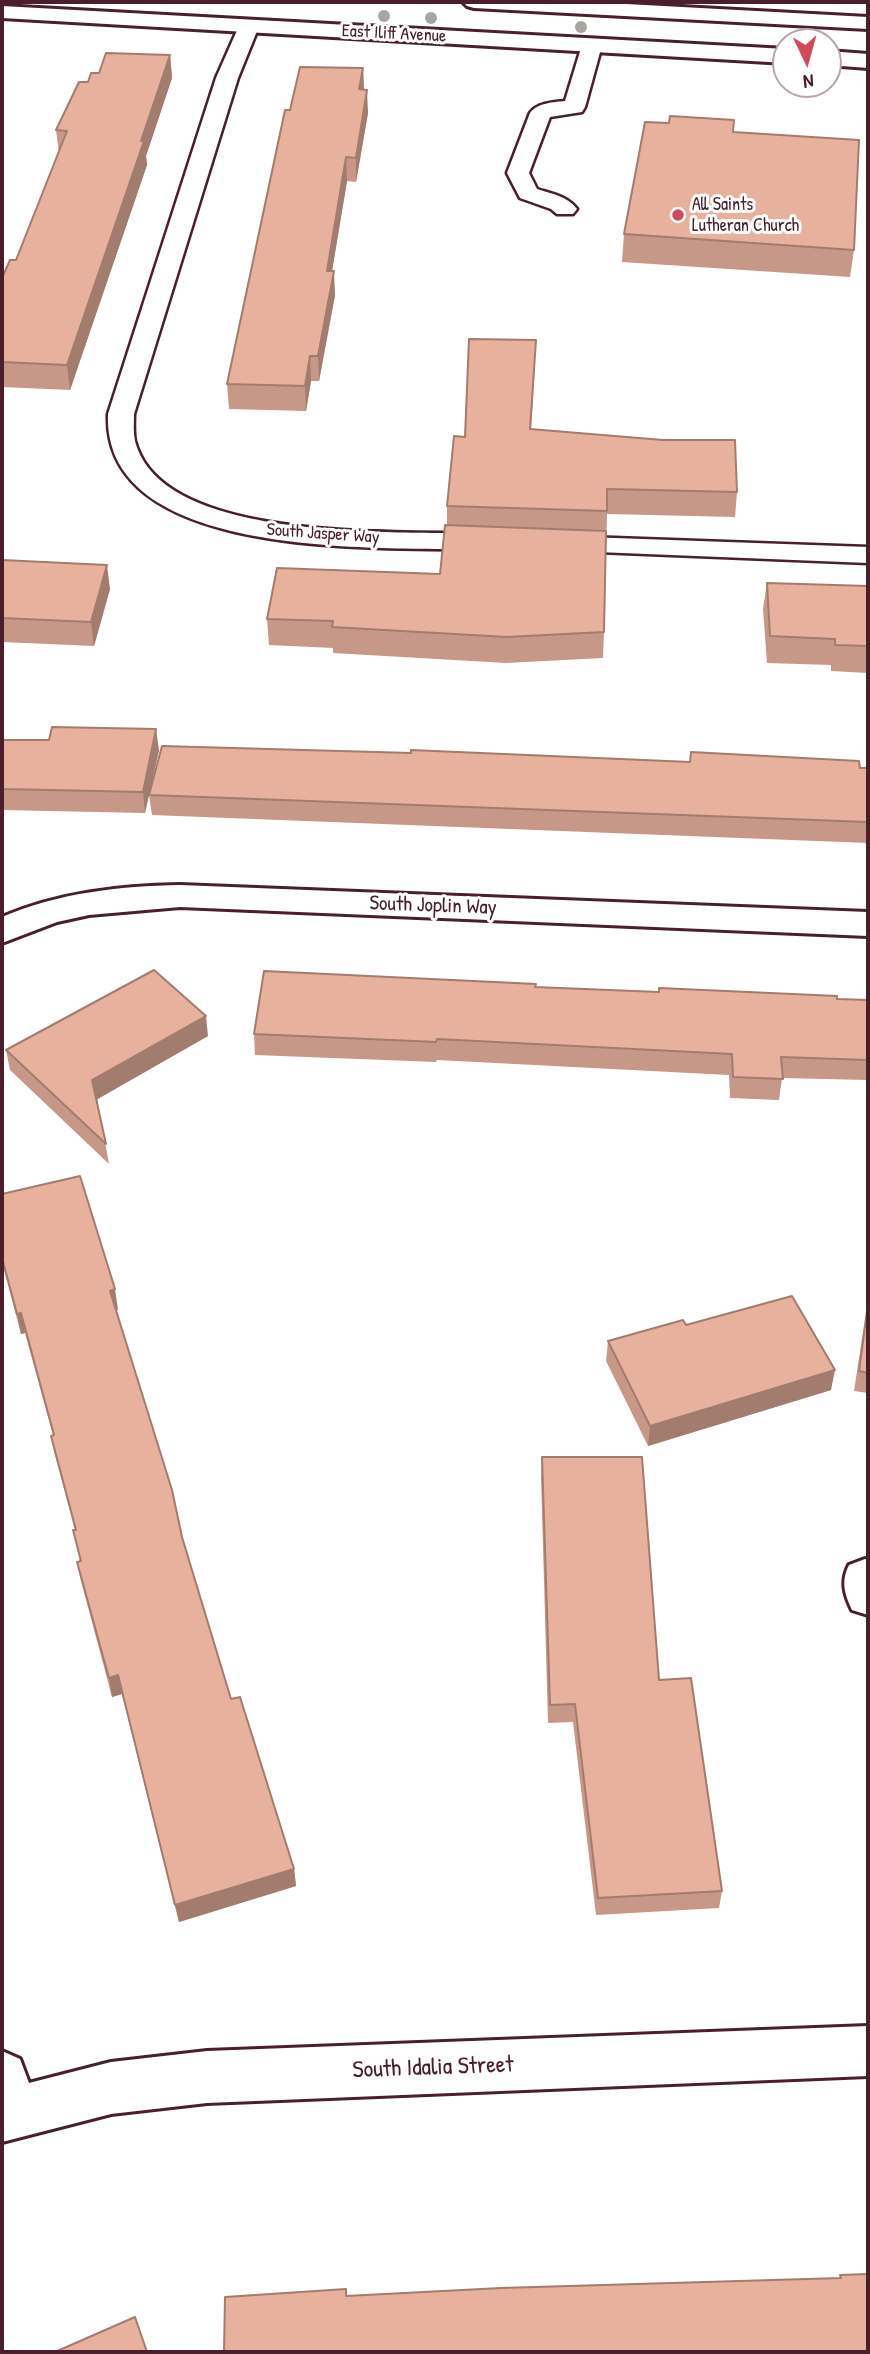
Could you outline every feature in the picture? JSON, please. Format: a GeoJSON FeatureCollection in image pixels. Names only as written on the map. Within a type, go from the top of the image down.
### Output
{"type":"FeatureCollection","features":[{"type":"Feature","properties":{"kind":"main road"},"geometry":{"type":"LineString","coordinates":[[474,2],[868,23]]}},
{"type":"Feature","properties":{"kind":"main road","name":"East Iliff Avenue"},"geometry":{"type":"LineString","coordinates":[[2,12],[772,55]]}},
{"type":"Feature","properties":{"kind":"main road"},"geometry":{"type":"LineString","coordinates":[[842,59],[868,61]]}},
{"type":"Feature","properties":{"kind":"main road","name":"South Joplin Way"},"geometry":{"type":"LineString","coordinates":[[2,931],[75,906],[152,896],[868,923]]}},
{"type":"Feature","properties":{"kind":"main road","name":"South Idalia Street"},"geometry":{"type":"LineString","coordinates":[[4,2102],[206,2077],[868,2051]]}},
{"type":"Feature","properties":{"kind":"lane","name":"South Jasper Way"},"geometry":{"type":"LineString","coordinates":[[249,26],[227,78],[121,414],[121,443],[134,468],[162,494],[197,513],[234,525],[284,535],[868,555]]}},
{"type":"Feature","properties":{"kind":"lane"},"geometry":{"type":"LineString","coordinates":[[565,209],[528,192],[518,173],[541,113],[555,108],[574,107],[592,45]]}},
{"type":"Feature","properties":{"kind":"building"},"geometry":{"type":"Polygon","coordinates":[[[106,53],[170,55],[141,141],[144,141],[67,365],[2,362],[2,278],[10,260],[16,260],[67,131],[56,130],[79,82],[88,82],[91,73],[99,73],[106,53]]]}},
{"type":"Feature","properties":{"kind":"building"},"geometry":{"type":"Polygon","coordinates":[[[300,67],[363,68],[359,89],[367,90],[356,158],[346,157],[327,271],[334,271],[318,356],[310,356],[305,386],[227,384],[285,110],[290,110],[300,67]]]}},
{"type":"Feature","properties":{"kind":"building"},"geometry":{"type":"Polygon","coordinates":[[[670,116],[734,120],[733,132],[859,140],[854,250],[624,234],[645,122],[669,123],[670,116]]]}},
{"type":"Feature","properties":{"kind":"building"},"geometry":{"type":"Polygon","coordinates":[[[469,339],[536,340],[530,429],[663,440],[735,440],[737,492],[607,489],[607,511],[447,506],[454,436],[465,437],[469,339]]]}},
{"type":"Feature","properties":{"kind":"building"},"geometry":{"type":"Polygon","coordinates":[[[445,525],[606,531],[604,632],[507,637],[332,627],[333,621],[267,619],[277,568],[440,574],[445,525]]]}},
{"type":"Feature","properties":{"kind":"building"},"geometry":{"type":"Polygon","coordinates":[[[2,560],[107,565],[91,622],[2,618],[2,560]]]}},
{"type":"Feature","properties":{"kind":"building"},"geometry":{"type":"Polygon","coordinates":[[[767,583],[868,586],[868,646],[835,645],[835,639],[770,636],[767,583]]]}},
{"type":"Feature","properties":{"kind":"building"},"geometry":{"type":"Polygon","coordinates":[[[52,727],[156,729],[143,792],[2,789],[2,740],[49,740],[52,727]]]}},
{"type":"Feature","properties":{"kind":"building"},"geometry":{"type":"Polygon","coordinates":[[[162,746],[411,753],[411,750],[690,762],[691,752],[859,761],[860,768],[868,768],[868,822],[149,795],[162,746]]]}},
{"type":"Feature","properties":{"kind":"building"},"geometry":{"type":"Polygon","coordinates":[[[154,970],[206,1016],[92,1080],[106,1144],[6,1050],[154,970]]]}},
{"type":"Feature","properties":{"kind":"building"},"geometry":{"type":"Polygon","coordinates":[[[264,971],[536,984],[535,987],[659,992],[659,988],[837,996],[837,999],[868,1000],[868,1060],[781,1057],[783,1079],[733,1077],[732,1054],[437,1039],[436,1042],[254,1034],[264,971]]]}},
{"type":"Feature","properties":{"kind":"building"},"geometry":{"type":"Polygon","coordinates":[[[80,1176],[115,1289],[110,1291],[172,1490],[182,1537],[231,1699],[240,1697],[294,1869],[175,1905],[118,1675],[109,1678],[77,1562],[81,1561],[73,1530],[76,1530],[51,1436],[54,1435],[21,1313],[17,1314],[2,1258],[2,1194],[80,1176]]]}},
{"type":"Feature","properties":{"kind":"building"},"geometry":{"type":"Polygon","coordinates":[[[792,1296],[835,1370],[650,1426],[608,1341],[683,1320],[686,1325],[792,1296]]]}},
{"type":"Feature","properties":{"kind":"building"},"geometry":{"type":"Polygon","coordinates":[[[868,1304],[868,1373],[859,1371],[868,1304]]]}},
{"type":"Feature","properties":{"kind":"building"},"geometry":{"type":"Polygon","coordinates":[[[542,1457],[642,1457],[659,1680],[691,1678],[722,1891],[598,1898],[575,1704],[550,1705],[542,1457]]]}},
{"type":"Feature","properties":{"kind":"building"},"geometry":{"type":"Polygon","coordinates":[[[868,2274],[868,2352],[224,2352],[225,2297],[346,2289],[346,2296],[501,2288],[841,2278],[840,2275],[868,2274]]]}},
{"type":"Feature","properties":{"kind":"building"},"geometry":{"type":"Polygon","coordinates":[[[135,2317],[147,2352],[55,2352],[135,2317]]]}},
{"type":"Feature","properties":{"kind":"place","name":"All Saints Lutheran Church"},"geometry":{"type":"Point","coordinates":[678,215]}}]}
